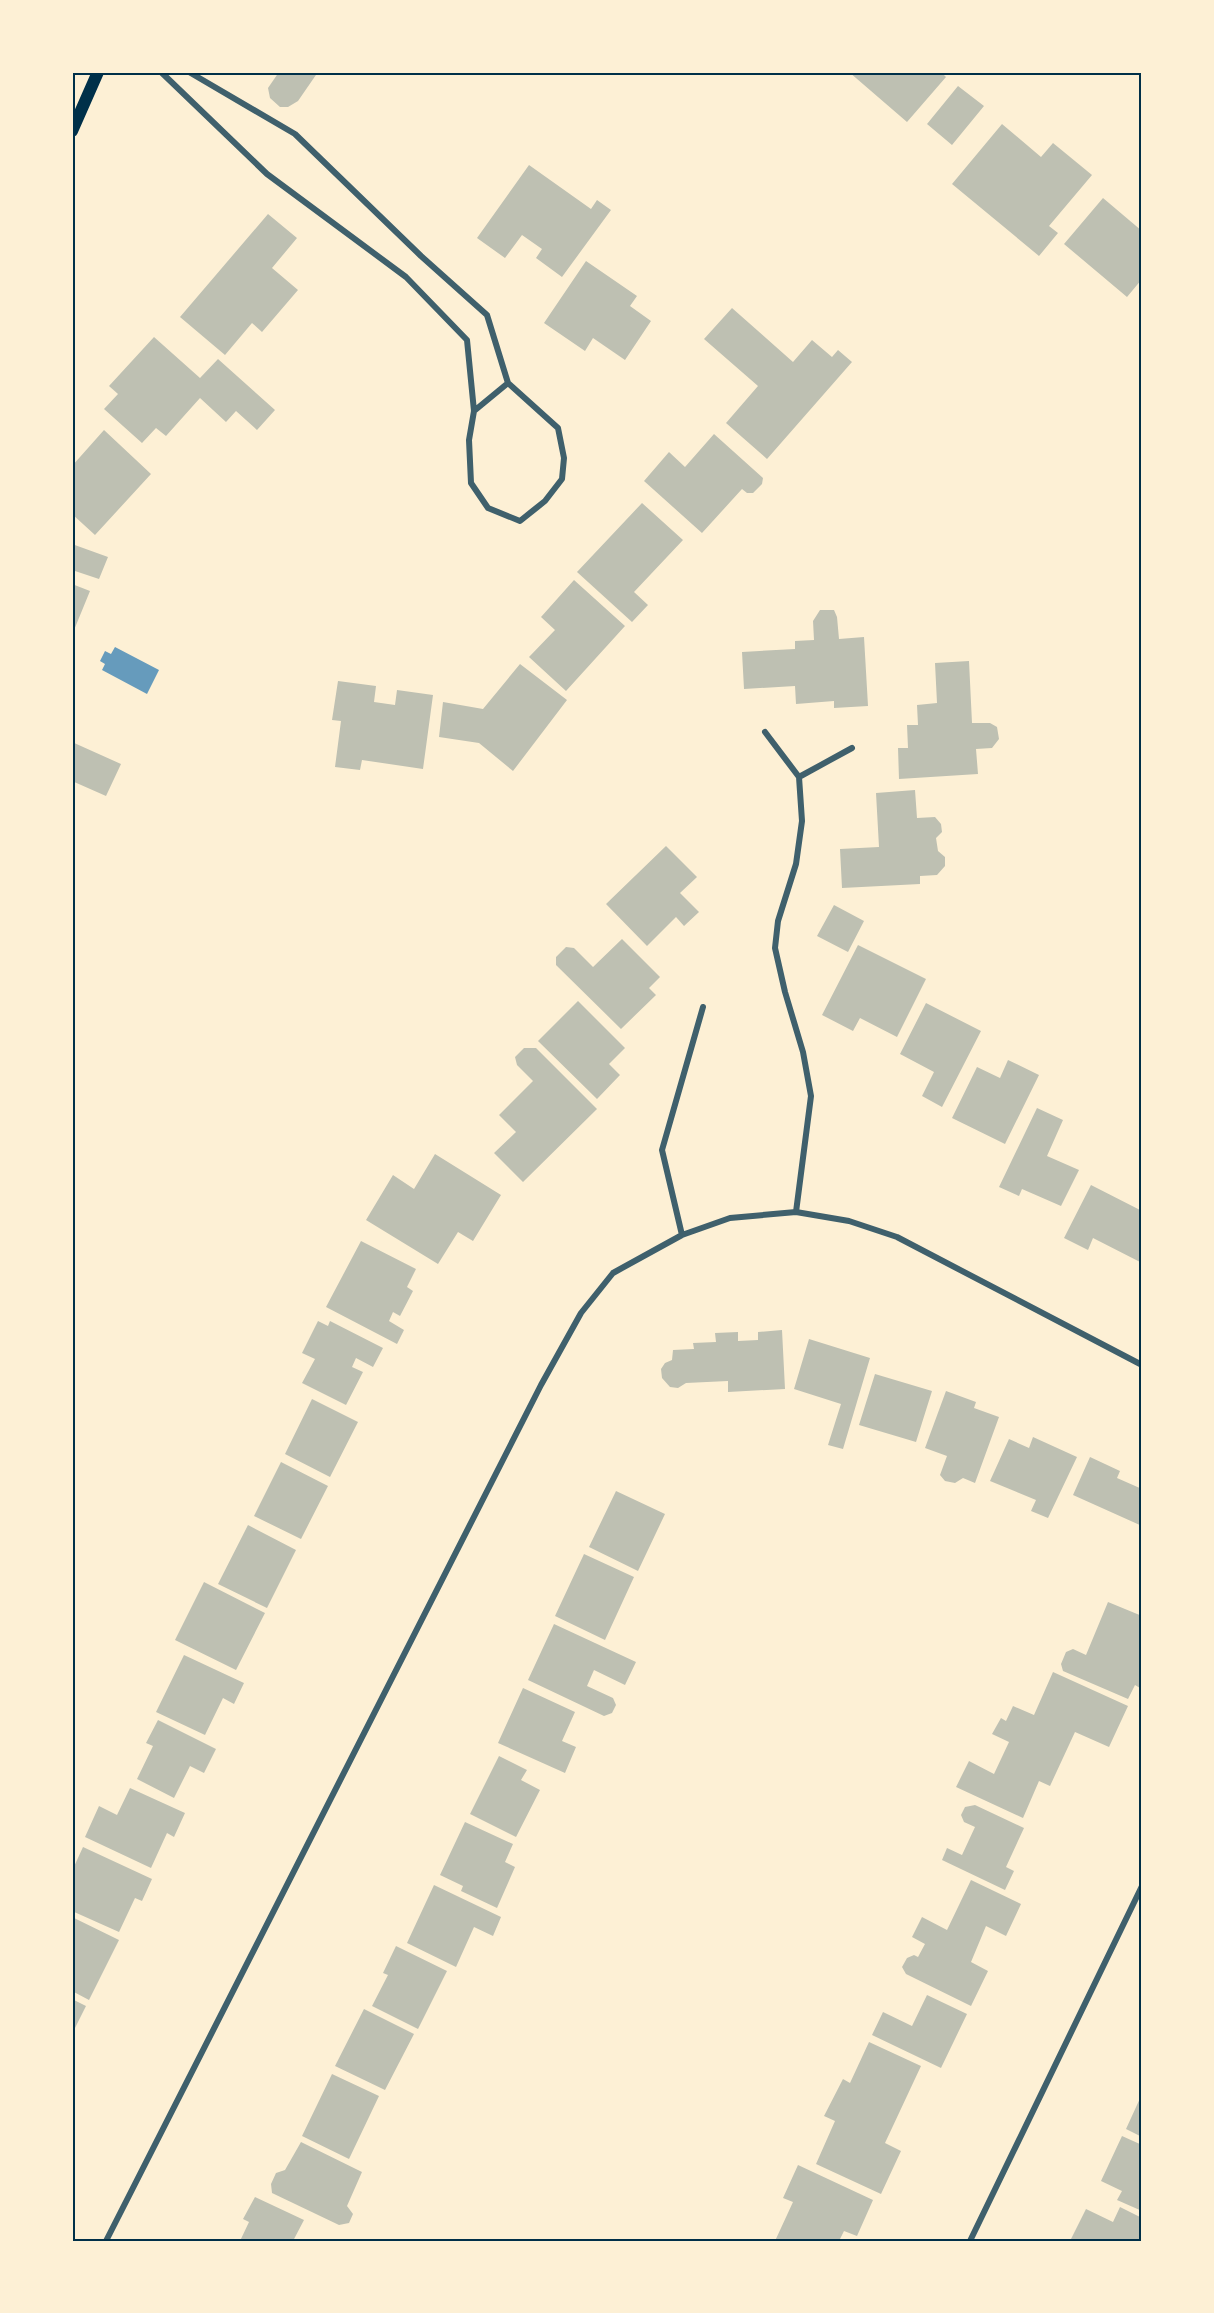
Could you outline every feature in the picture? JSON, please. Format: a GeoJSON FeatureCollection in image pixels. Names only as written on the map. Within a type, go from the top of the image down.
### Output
{"type":"FeatureCollection","features":[{"type":"Feature","properties":{"kind":"main road"},"geometry":{"type":"LineString","coordinates":[[72,131],[98,72]]}},
{"type":"Feature","properties":{"kind":"street"},"geometry":{"type":"LineString","coordinates":[[161,72],[267,174],[406,277],[467,340],[474,411],[469,440],[471,483],[488,508],[520,521],[545,501],[562,479],[564,458],[558,428],[508,383],[487,315],[295,134],[189,72]]}},
{"type":"Feature","properties":{"kind":"street"},"geometry":{"type":"LineString","coordinates":[[474,411],[508,383]]}},
{"type":"Feature","properties":{"kind":"street"},"geometry":{"type":"LineString","coordinates":[[765,732],[799,777],[802,821],[796,864],[778,921],[775,948],[803,1052],[811,1096],[796,1212]]}},
{"type":"Feature","properties":{"kind":"street"},"geometry":{"type":"LineString","coordinates":[[799,777],[852,748]]}},
{"type":"Feature","properties":{"kind":"street"},"geometry":{"type":"LineString","coordinates":[[682,1235],[662,1150],[703,1007]]}},
{"type":"Feature","properties":{"kind":"street"},"geometry":{"type":"LineString","coordinates":[[106,2241],[536,1395],[581,1313],[614,1273],[682,1235],[730,1218],[796,1212],[849,1221],[897,1237],[1142,1365]]}},
{"type":"Feature","properties":{"kind":"street"},"geometry":{"type":"LineString","coordinates":[[970,2241],[1142,1886]]}},
{"type":"Feature","properties":{"kind":"water"},"geometry":{"type":"Polygon","coordinates":[[[115,647],[159,670],[147,694],[102,670],[105,664],[100,661],[105,651],[111,654],[115,647]]]}},
{"type":"Feature","properties":{"kind":"building"},"geometry":{"type":"Polygon","coordinates":[[[279,72],[318,72],[298,101],[288,107],[280,107],[270,98],[268,88],[279,72]]]}},
{"type":"Feature","properties":{"kind":"building"},"geometry":{"type":"Polygon","coordinates":[[[849,72],[941,72],[946,77],[907,122],[849,72]]]}},
{"type":"Feature","properties":{"kind":"building"},"geometry":{"type":"Polygon","coordinates":[[[958,86],[984,106],[952,145],[927,124],[958,86]]]}},
{"type":"Feature","properties":{"kind":"building"},"geometry":{"type":"Polygon","coordinates":[[[1002,124],[1041,157],[1053,143],[1092,175],[1049,226],[1058,233],[1039,256],[952,184],[1002,124]]]}},
{"type":"Feature","properties":{"kind":"building"},"geometry":{"type":"Polygon","coordinates":[[[529,165],[591,209],[597,200],[611,210],[562,277],[536,258],[542,249],[522,235],[505,258],[477,238],[529,165]]]}},
{"type":"Feature","properties":{"kind":"building"},"geometry":{"type":"Polygon","coordinates":[[[1103,198],[1142,231],[1142,279],[1127,297],[1064,244],[1103,198]]]}},
{"type":"Feature","properties":{"kind":"building"},"geometry":{"type":"Polygon","coordinates":[[[268,214],[297,238],[272,268],[298,290],[262,332],[252,323],[225,355],[180,317],[268,214]]]}},
{"type":"Feature","properties":{"kind":"building"},"geometry":{"type":"Polygon","coordinates":[[[586,261],[637,296],[630,306],[651,321],[625,360],[593,338],[585,351],[544,323],[586,261]]]}},
{"type":"Feature","properties":{"kind":"building"},"geometry":{"type":"Polygon","coordinates":[[[732,308],[793,362],[812,340],[832,357],[838,350],[852,362],[767,459],[726,423],[758,386],[704,339],[732,308]]]}},
{"type":"Feature","properties":{"kind":"building"},"geometry":{"type":"Polygon","coordinates":[[[154,337],[200,378],[218,359],[275,410],[257,430],[236,411],[226,422],[200,398],[166,436],[156,428],[142,443],[104,409],[118,394],[109,386],[154,337]]]}},
{"type":"Feature","properties":{"kind":"building"},"geometry":{"type":"Polygon","coordinates":[[[104,430],[151,474],[95,535],[72,514],[72,466],[104,430]]]}},
{"type":"Feature","properties":{"kind":"building"},"geometry":{"type":"Polygon","coordinates":[[[714,434],[763,478],[762,484],[753,493],[747,493],[742,489],[702,533],[644,481],[669,452],[685,467],[714,434]]]}},
{"type":"Feature","properties":{"kind":"building"},"geometry":{"type":"Polygon","coordinates":[[[642,503],[683,540],[634,592],[648,605],[632,622],[577,572],[642,503]]]}},
{"type":"Feature","properties":{"kind":"building"},"geometry":{"type":"Polygon","coordinates":[[[72,544],[108,557],[99,579],[72,570],[72,544]]]}},
{"type":"Feature","properties":{"kind":"building"},"geometry":{"type":"Polygon","coordinates":[[[574,580],[625,626],[566,691],[529,657],[555,630],[541,617],[574,580]]]}},
{"type":"Feature","properties":{"kind":"building"},"geometry":{"type":"Polygon","coordinates":[[[72,584],[90,591],[72,635],[72,584]]]}},
{"type":"Feature","properties":{"kind":"building"},"geometry":{"type":"Polygon","coordinates":[[[820,610],[834,610],[839,639],[864,637],[868,706],[834,708],[834,701],[796,704],[795,686],[744,689],[742,652],[795,649],[795,641],[814,640],[813,621],[820,610]]]}},
{"type":"Feature","properties":{"kind":"building"},"geometry":{"type":"Polygon","coordinates":[[[969,661],[972,723],[990,723],[997,727],[999,739],[992,748],[976,749],[978,774],[899,779],[898,748],[908,748],[907,725],[918,725],[917,705],[937,703],[935,663],[969,661]]]}},
{"type":"Feature","properties":{"kind":"building"},"geometry":{"type":"Polygon","coordinates":[[[520,664],[567,700],[513,771],[479,743],[439,737],[443,702],[483,709],[520,664]]]}},
{"type":"Feature","properties":{"kind":"building"},"geometry":{"type":"Polygon","coordinates":[[[338,681],[376,686],[374,702],[395,705],[397,690],[433,695],[423,769],[362,760],[360,770],[335,767],[341,721],[332,720],[338,681]]]}},
{"type":"Feature","properties":{"kind":"building"},"geometry":{"type":"Polygon","coordinates":[[[72,742],[121,764],[106,796],[72,781],[72,742]]]}},
{"type":"Feature","properties":{"kind":"building"},"geometry":{"type":"Polygon","coordinates":[[[915,790],[917,818],[935,817],[941,824],[942,832],[936,838],[938,851],[945,857],[945,866],[937,875],[920,876],[920,884],[842,888],[840,849],[879,847],[876,793],[915,790]]]}},
{"type":"Feature","properties":{"kind":"building"},"geometry":{"type":"Polygon","coordinates":[[[666,846],[697,877],[680,893],[699,912],[684,926],[676,917],[647,946],[606,904],[666,846]]]}},
{"type":"Feature","properties":{"kind":"building"},"geometry":{"type":"Polygon","coordinates":[[[834,905],[864,921],[848,952],[817,936],[834,905]]]}},
{"type":"Feature","properties":{"kind":"building"},"geometry":{"type":"Polygon","coordinates":[[[622,939],[660,977],[649,988],[656,995],[621,1029],[556,965],[556,957],[566,947],[574,948],[593,967],[622,939]]]}},
{"type":"Feature","properties":{"kind":"building"},"geometry":{"type":"Polygon","coordinates":[[[858,945],[926,979],[897,1037],[860,1018],[853,1031],[822,1015],[858,945]]]}},
{"type":"Feature","properties":{"kind":"building"},"geometry":{"type":"Polygon","coordinates":[[[578,1001],[625,1048],[609,1064],[620,1075],[597,1099],[538,1041],[578,1001]]]}},
{"type":"Feature","properties":{"kind":"building"},"geometry":{"type":"Polygon","coordinates":[[[926,1003],[981,1031],[942,1107],[922,1096],[934,1072],[900,1054],[926,1003]]]}},
{"type":"Feature","properties":{"kind":"building"},"geometry":{"type":"Polygon","coordinates":[[[524,1048],[536,1048],[597,1109],[523,1182],[494,1153],[516,1132],[499,1115],[533,1081],[517,1065],[515,1057],[524,1048]]]}},
{"type":"Feature","properties":{"kind":"building"},"geometry":{"type":"Polygon","coordinates":[[[1008,1060],[1039,1075],[1005,1144],[952,1118],[977,1067],[1000,1078],[1008,1060]]]}},
{"type":"Feature","properties":{"kind":"building"},"geometry":{"type":"Polygon","coordinates":[[[1037,1108],[1063,1120],[1047,1156],[1079,1170],[1061,1206],[1022,1189],[1019,1196],[999,1187],[1037,1108]]]}},
{"type":"Feature","properties":{"kind":"building"},"geometry":{"type":"Polygon","coordinates":[[[435,1154],[501,1195],[473,1241],[458,1232],[438,1264],[366,1220],[393,1175],[414,1189],[435,1154]]]}},
{"type":"Feature","properties":{"kind":"building"},"geometry":{"type":"Polygon","coordinates":[[[1091,1185],[1142,1211],[1142,1263],[1093,1238],[1088,1250],[1064,1238],[1091,1185]]]}},
{"type":"Feature","properties":{"kind":"building"},"geometry":{"type":"Polygon","coordinates":[[[361,1241],[416,1269],[407,1287],[413,1291],[400,1316],[393,1312],[389,1321],[404,1330],[397,1344],[326,1307],[361,1241]]]}},
{"type":"Feature","properties":{"kind":"building"},"geometry":{"type":"Polygon","coordinates":[[[318,1321],[328,1326],[330,1321],[383,1348],[373,1367],[356,1358],[352,1367],[363,1372],[346,1405],[302,1383],[315,1359],[302,1353],[318,1321]]]}},
{"type":"Feature","properties":{"kind":"building"},"geometry":{"type":"Polygon","coordinates":[[[782,1330],[785,1389],[728,1392],[728,1381],[686,1383],[678,1388],[670,1387],[662,1378],[661,1369],[665,1363],[672,1360],[673,1350],[694,1349],[693,1343],[716,1342],[715,1333],[738,1332],[738,1341],[758,1340],[758,1332],[782,1330]]]}},
{"type":"Feature","properties":{"kind":"building"},"geometry":{"type":"Polygon","coordinates":[[[809,1339],[870,1358],[843,1449],[828,1445],[841,1404],[794,1389],[809,1339]]]}},
{"type":"Feature","properties":{"kind":"building"},"geometry":{"type":"Polygon","coordinates":[[[875,1374],[932,1391],[916,1442],[859,1425],[875,1374]]]}},
{"type":"Feature","properties":{"kind":"building"},"geometry":{"type":"Polygon","coordinates":[[[946,1391],[976,1402],[974,1408],[999,1417],[975,1483],[963,1478],[955,1483],[945,1481],[940,1475],[947,1456],[925,1448],[946,1391]]]}},
{"type":"Feature","properties":{"kind":"building"},"geometry":{"type":"Polygon","coordinates":[[[312,1399],[358,1422],[330,1477],[285,1454],[312,1399]]]}},
{"type":"Feature","properties":{"kind":"building"},"geometry":{"type":"Polygon","coordinates":[[[1033,1437],[1077,1457],[1048,1518],[1031,1511],[1036,1500],[990,1481],[1009,1439],[1029,1448],[1033,1437]]]}},
{"type":"Feature","properties":{"kind":"building"},"geometry":{"type":"Polygon","coordinates":[[[1090,1457],[1120,1471],[1117,1478],[1142,1489],[1142,1526],[1073,1495],[1090,1457]]]}},
{"type":"Feature","properties":{"kind":"building"},"geometry":{"type":"Polygon","coordinates":[[[281,1462],[328,1486],[301,1539],[254,1516],[281,1462]]]}},
{"type":"Feature","properties":{"kind":"building"},"geometry":{"type":"Polygon","coordinates":[[[616,1491],[665,1514],[638,1571],[589,1547],[616,1491]]]}},
{"type":"Feature","properties":{"kind":"building"},"geometry":{"type":"Polygon","coordinates":[[[248,1525],[296,1550],[267,1608],[218,1584],[248,1525]]]}},
{"type":"Feature","properties":{"kind":"building"},"geometry":{"type":"Polygon","coordinates":[[[584,1554],[634,1577],[605,1640],[555,1616],[584,1554]]]}},
{"type":"Feature","properties":{"kind":"building"},"geometry":{"type":"Polygon","coordinates":[[[204,1582],[265,1613],[236,1670],[175,1640],[204,1582]]]}},
{"type":"Feature","properties":{"kind":"building"},"geometry":{"type":"Polygon","coordinates":[[[1108,1602],[1142,1616],[1142,1653],[1139,1659],[1142,1660],[1142,1684],[1140,1688],[1135,1685],[1128,1699],[1063,1671],[1061,1664],[1066,1652],[1073,1649],[1086,1655],[1108,1602]]]}},
{"type":"Feature","properties":{"kind":"building"},"geometry":{"type":"Polygon","coordinates":[[[554,1624],[636,1662],[625,1685],[594,1670],[587,1686],[613,1698],[616,1705],[612,1713],[604,1716],[528,1680],[554,1624]]]}},
{"type":"Feature","properties":{"kind":"building"},"geometry":{"type":"Polygon","coordinates":[[[184,1655],[244,1683],[234,1704],[223,1698],[205,1735],[156,1712],[184,1655]]]}},
{"type":"Feature","properties":{"kind":"building"},"geometry":{"type":"Polygon","coordinates":[[[1053,1672],[1128,1706],[1109,1747],[1075,1732],[1050,1786],[1039,1781],[1023,1818],[956,1787],[969,1761],[994,1774],[1009,1742],[992,1734],[1001,1718],[1006,1721],[1013,1706],[1034,1715],[1053,1672]]]}},
{"type":"Feature","properties":{"kind":"building"},"geometry":{"type":"Polygon","coordinates":[[[523,1688],[575,1712],[562,1741],[576,1747],[565,1773],[498,1743],[523,1688]]]}},
{"type":"Feature","properties":{"kind":"building"},"geometry":{"type":"Polygon","coordinates":[[[158,1720],[216,1749],[204,1773],[190,1766],[174,1798],[137,1779],[153,1746],[146,1743],[158,1720]]]}},
{"type":"Feature","properties":{"kind":"building"},"geometry":{"type":"Polygon","coordinates":[[[499,1756],[527,1770],[521,1780],[540,1790],[516,1837],[470,1814],[499,1756]]]}},
{"type":"Feature","properties":{"kind":"building"},"geometry":{"type":"Polygon","coordinates":[[[130,1788],[185,1813],[174,1837],[167,1833],[151,1868],[85,1837],[99,1806],[117,1815],[130,1788]]]}},
{"type":"Feature","properties":{"kind":"building"},"geometry":{"type":"Polygon","coordinates":[[[975,1805],[1024,1828],[1006,1867],[1014,1871],[1005,1890],[942,1860],[947,1848],[962,1855],[975,1827],[964,1822],[961,1815],[965,1807],[975,1805]]]}},
{"type":"Feature","properties":{"kind":"building"},"geometry":{"type":"Polygon","coordinates":[[[465,1822],[513,1844],[505,1862],[515,1867],[497,1908],[461,1891],[463,1886],[440,1875],[465,1822]]]}},
{"type":"Feature","properties":{"kind":"building"},"geometry":{"type":"Polygon","coordinates":[[[83,1847],[152,1879],[142,1901],[135,1898],[119,1932],[72,1911],[72,1871],[83,1847]]]}},
{"type":"Feature","properties":{"kind":"building"},"geometry":{"type":"Polygon","coordinates":[[[971,1880],[1021,1904],[1006,1936],[986,1926],[971,1962],[988,1971],[971,2006],[906,1974],[902,1967],[907,1958],[914,1955],[918,1957],[925,1944],[912,1937],[922,1917],[947,1930],[971,1880]]]}},
{"type":"Feature","properties":{"kind":"building"},"geometry":{"type":"Polygon","coordinates":[[[434,1885],[501,1917],[493,1936],[474,1927],[456,1967],[407,1943],[434,1885]]]}},
{"type":"Feature","properties":{"kind":"building"},"geometry":{"type":"Polygon","coordinates":[[[72,1917],[119,1940],[89,2000],[72,1991],[72,1917]]]}},
{"type":"Feature","properties":{"kind":"building"},"geometry":{"type":"Polygon","coordinates":[[[396,1946],[447,1971],[418,2029],[372,2006],[388,1975],[383,1973],[396,1946]]]}},
{"type":"Feature","properties":{"kind":"building"},"geometry":{"type":"Polygon","coordinates":[[[927,1995],[967,2014],[941,2068],[872,2035],[883,2012],[912,2026],[927,1995]]]}},
{"type":"Feature","properties":{"kind":"building"},"geometry":{"type":"Polygon","coordinates":[[[72,1999],[86,2006],[72,2034],[72,1999]]]}},
{"type":"Feature","properties":{"kind":"building"},"geometry":{"type":"Polygon","coordinates":[[[364,2009],[414,2034],[385,2090],[335,2066],[364,2009]]]}},
{"type":"Feature","properties":{"kind":"building"},"geometry":{"type":"Polygon","coordinates":[[[869,2042],[921,2066],[885,2143],[901,2151],[881,2194],[816,2164],[835,2121],[824,2116],[843,2079],[850,2083],[869,2042]]]}},
{"type":"Feature","properties":{"kind":"building"},"geometry":{"type":"Polygon","coordinates":[[[332,2074],[379,2096],[349,2159],[302,2136],[332,2074]]]}},
{"type":"Feature","properties":{"kind":"building"},"geometry":{"type":"Polygon","coordinates":[[[1142,2094],[1142,2137],[1126,2129],[1142,2094]]]}},
{"type":"Feature","properties":{"kind":"building"},"geometry":{"type":"Polygon","coordinates":[[[1122,2136],[1142,2145],[1142,2211],[1117,2200],[1122,2191],[1101,2181],[1122,2136]]]}},
{"type":"Feature","properties":{"kind":"building"},"geometry":{"type":"Polygon","coordinates":[[[301,2142],[362,2172],[347,2206],[353,2214],[349,2223],[339,2225],[272,2193],[271,2184],[276,2173],[285,2170],[301,2142]]]}},
{"type":"Feature","properties":{"kind":"building"},"geometry":{"type":"Polygon","coordinates":[[[798,2165],[873,2200],[857,2236],[844,2231],[839,2241],[775,2241],[793,2202],[783,2198],[798,2165]]]}},
{"type":"Feature","properties":{"kind":"building"},"geometry":{"type":"Polygon","coordinates":[[[255,2197],[304,2220],[293,2241],[240,2241],[249,2222],[243,2219],[255,2197]]]}},
{"type":"Feature","properties":{"kind":"building"},"geometry":{"type":"Polygon","coordinates":[[[1120,2207],[1142,2218],[1142,2241],[1070,2241],[1086,2209],[1113,2222],[1120,2207]]]}}]}
